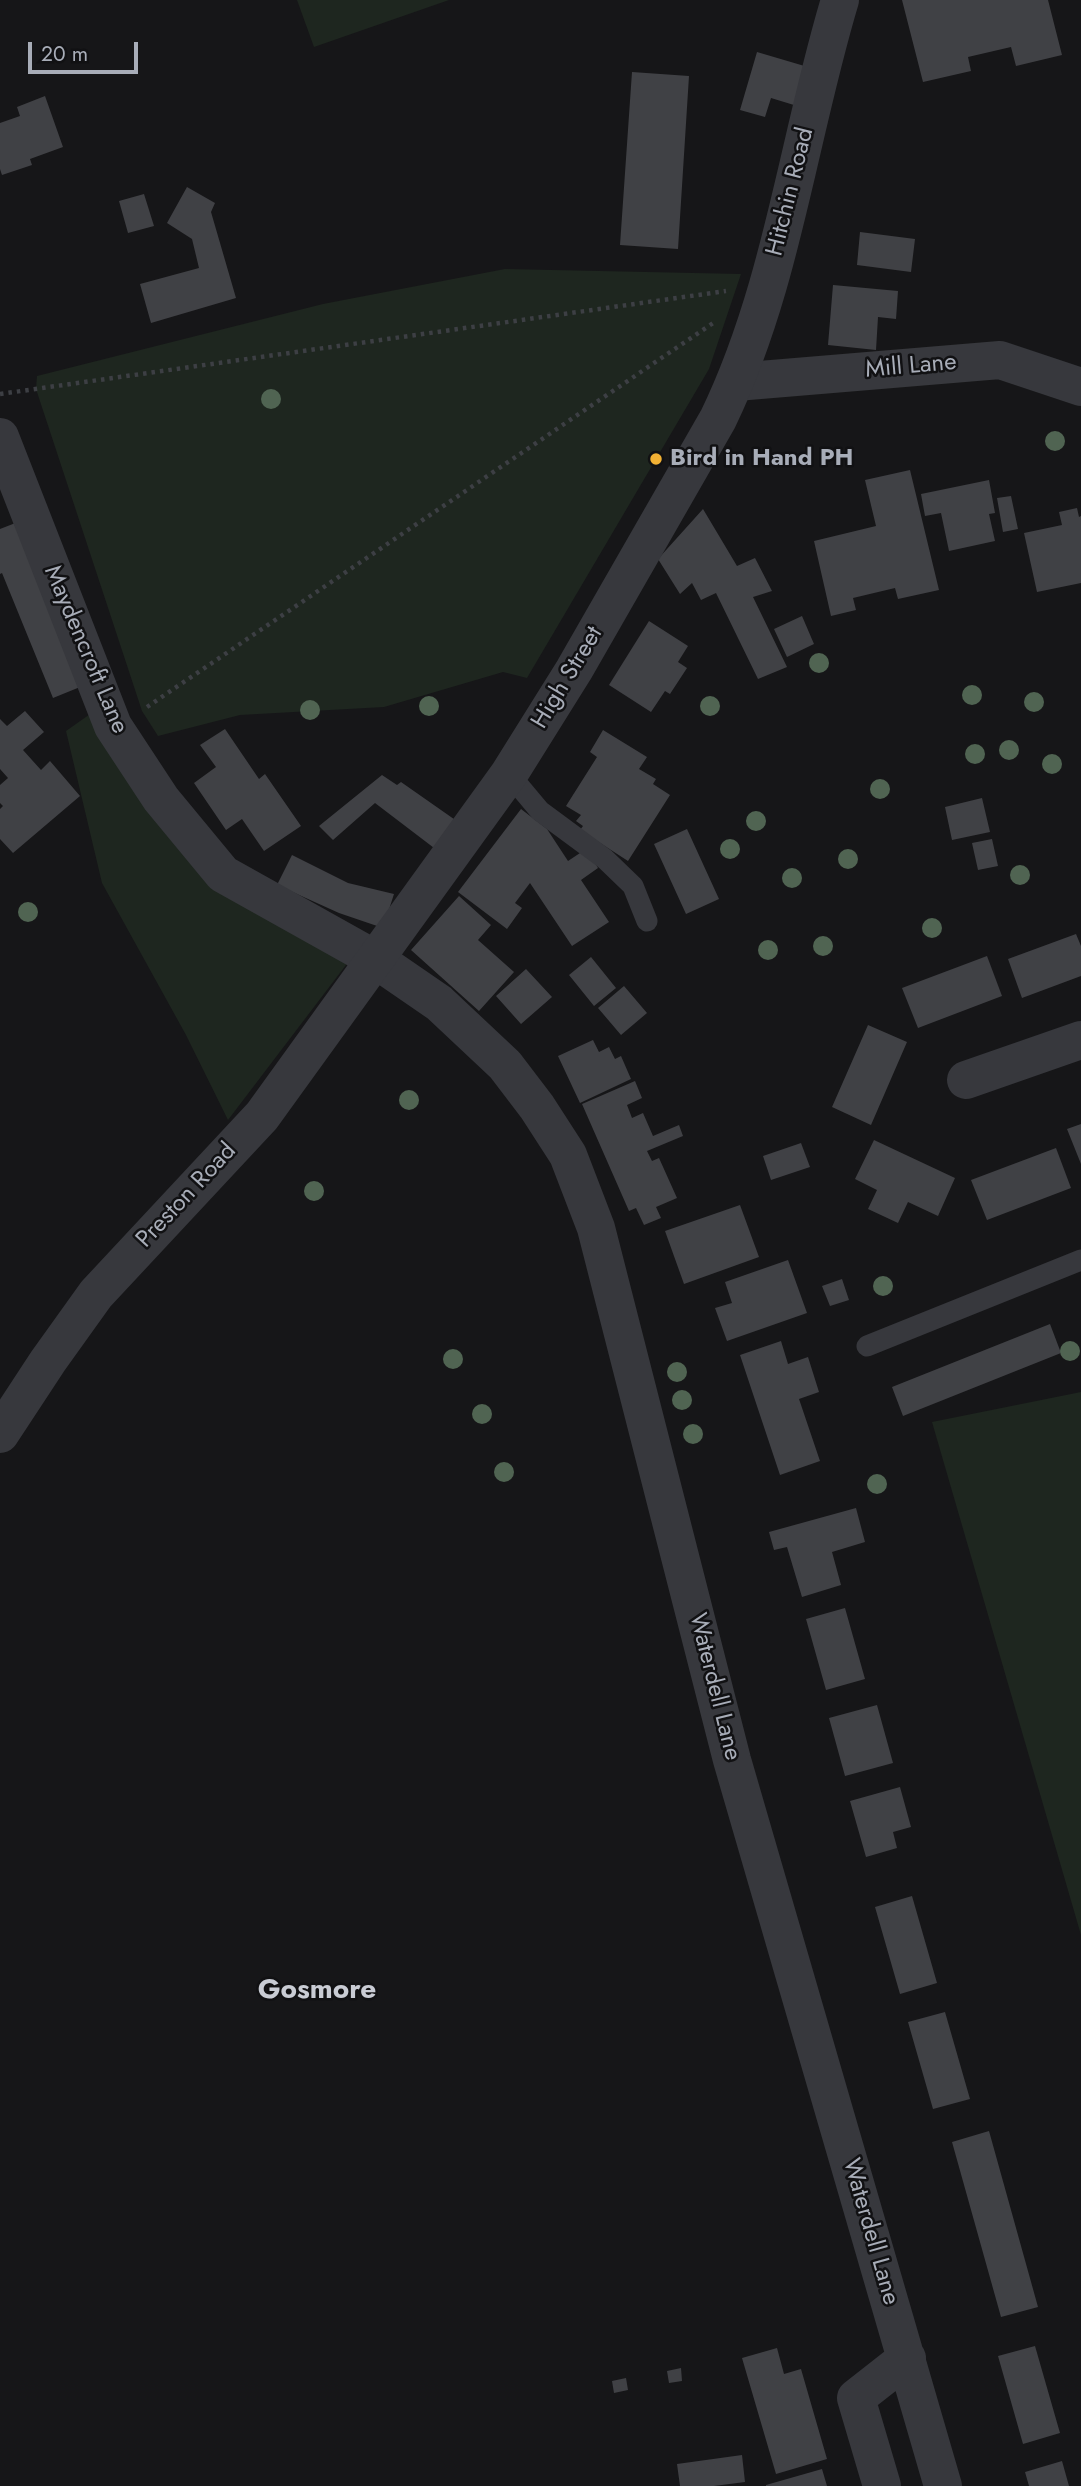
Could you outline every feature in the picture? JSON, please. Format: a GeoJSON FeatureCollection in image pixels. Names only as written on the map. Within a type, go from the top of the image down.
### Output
{"type":"FeatureCollection","features":[{"type":"Feature","properties":{"kind":"street","name":"Hitchin Road"},"geometry":{"type":"LineString","coordinates":[[736,382],[768,285],[840,0]]}},
{"type":"Feature","properties":{"kind":"street","name":"Mill Lane"},"geometry":{"type":"LineString","coordinates":[[736,382],[1000,360],[1081,387]]}},
{"type":"Feature","properties":{"kind":"street","name":"High Street"},"geometry":{"type":"LineString","coordinates":[[375,959],[509,774],[574,670],[718,419],[736,382]]}},
{"type":"Feature","properties":{"kind":"street","name":"Maydencroft Lane"},"geometry":{"type":"LineString","coordinates":[[2,452],[113,726],[161,800],[223,874],[375,959]]}},
{"type":"Feature","properties":{"kind":"street","name":"Preston Road"},"geometry":{"type":"LineString","coordinates":[[0,1434],[48,1360],[96,1294],[262,1116],[375,959]]}},
{"type":"Feature","properties":{"kind":"street","name":"Waterdell Lane"},"geometry":{"type":"LineString","coordinates":[[375,959],[439,1003],[505,1065],[537,1107],[568,1155],[596,1228],[732,1760],[943,2486]]}},
{"type":"Feature","properties":{"kind":"street"},"geometry":{"type":"LineString","coordinates":[[966,1080],[1081,1040]]}},
{"type":"Feature","properties":{"kind":"street"},"geometry":{"type":"LineString","coordinates":[[882,2486],[856,2398],[907,2358]]}},
{"type":"Feature","properties":{"kind":"lane"},"geometry":{"type":"LineString","coordinates":[[509,774],[540,811],[606,859],[633,886],[647,921]]}},
{"type":"Feature","properties":{"kind":"lane"},"geometry":{"type":"LineString","coordinates":[[867,1346],[1081,1260]]}},
{"type":"Feature","properties":{"kind":"path"},"geometry":{"type":"LineString","coordinates":[[0,394],[768,285]]}},
{"type":"Feature","properties":{"kind":"path"},"geometry":{"type":"LineString","coordinates":[[113,726],[142,710],[768,285]]}},
{"type":"Feature","properties":{"kind":"shaded area"},"geometry":{"type":"Polygon","coordinates":[[[297,0],[449,0],[314,47],[297,0]]]}},
{"type":"Feature","properties":{"kind":"shaded area"},"geometry":{"type":"Polygon","coordinates":[[[505,269],[741,274],[709,369],[527,678],[503,672],[384,707],[240,715],[158,736],[142,711],[36,389],[37,376],[323,304],[505,269]]]}},
{"type":"Feature","properties":{"kind":"shaded area"},"geometry":{"type":"Polygon","coordinates":[[[93,712],[177,843],[349,961],[228,1120],[186,1035],[102,883],[66,731],[93,712]]]}},
{"type":"Feature","properties":{"kind":"shaded area"},"geometry":{"type":"Polygon","coordinates":[[[1081,1392],[1081,1935],[932,1422],[1081,1392]]]}},
{"type":"Feature","properties":{"kind":"building"},"geometry":{"type":"Polygon","coordinates":[[[902,0],[1048,0],[1062,55],[1016,66],[1011,47],[968,57],[971,71],[923,82],[902,0]]]}},
{"type":"Feature","properties":{"kind":"building"},"geometry":{"type":"Polygon","coordinates":[[[757,52],[818,70],[807,109],[771,98],[765,117],[740,110],[757,52]]]}},
{"type":"Feature","properties":{"kind":"building"},"geometry":{"type":"Polygon","coordinates":[[[632,72],[689,76],[678,249],[620,245],[632,72]]]}},
{"type":"Feature","properties":{"kind":"building"},"geometry":{"type":"Polygon","coordinates":[[[45,96],[63,147],[30,159],[32,165],[2,175],[0,123],[20,116],[17,107],[45,96]]]}},
{"type":"Feature","properties":{"kind":"building"},"geometry":{"type":"Polygon","coordinates":[[[187,187],[215,203],[211,212],[236,298],[151,323],[140,284],[199,268],[192,239],[167,223],[187,187]]]}},
{"type":"Feature","properties":{"kind":"building"},"geometry":{"type":"Polygon","coordinates":[[[144,194],[154,226],[128,233],[119,201],[144,194]]]}},
{"type":"Feature","properties":{"kind":"building"},"geometry":{"type":"Polygon","coordinates":[[[860,232],[915,239],[911,272],[857,265],[860,232]]]}},
{"type":"Feature","properties":{"kind":"building"},"geometry":{"type":"Polygon","coordinates":[[[833,285],[898,291],[896,319],[878,317],[876,350],[828,345],[833,285]]]}},
{"type":"Feature","properties":{"kind":"building"},"geometry":{"type":"Polygon","coordinates":[[[910,470],[939,590],[898,599],[895,588],[853,598],[856,610],[831,616],[814,541],[876,526],[865,480],[910,470]]]}},
{"type":"Feature","properties":{"kind":"building"},"geometry":{"type":"Polygon","coordinates":[[[989,480],[995,513],[989,514],[995,541],[949,551],[941,513],[925,516],[921,494],[989,480]]]}},
{"type":"Feature","properties":{"kind":"building"},"geometry":{"type":"Polygon","coordinates":[[[1011,496],[1018,529],[1003,532],[997,498],[1011,496]]]}},
{"type":"Feature","properties":{"kind":"building"},"geometry":{"type":"Polygon","coordinates":[[[1077,508],[1079,517],[1081,516],[1081,583],[1037,592],[1024,533],[1062,525],[1059,512],[1077,508]]]}},
{"type":"Feature","properties":{"kind":"building"},"geometry":{"type":"Polygon","coordinates":[[[703,509],[737,566],[755,558],[772,591],[753,597],[787,667],[758,679],[716,593],[701,600],[692,583],[680,594],[658,559],[703,509]]]}},
{"type":"Feature","properties":{"kind":"building"},"geometry":{"type":"Polygon","coordinates":[[[18,522],[85,685],[53,698],[2,573],[0,574],[0,529],[18,522]]]}},
{"type":"Feature","properties":{"kind":"building"},"geometry":{"type":"Polygon","coordinates":[[[802,616],[814,644],[787,657],[774,629],[802,616]]]}},
{"type":"Feature","properties":{"kind":"building"},"geometry":{"type":"Polygon","coordinates":[[[649,621],[688,646],[678,662],[687,668],[670,694],[665,691],[651,712],[609,685],[649,621]]]}},
{"type":"Feature","properties":{"kind":"building"},"geometry":{"type":"Polygon","coordinates":[[[25,711],[44,732],[23,750],[41,770],[50,761],[80,796],[13,853],[0,839],[0,809],[3,806],[0,803],[0,785],[8,778],[0,769],[0,719],[7,726],[25,711]]]}},
{"type":"Feature","properties":{"kind":"building"},"geometry":{"type":"Polygon","coordinates":[[[225,729],[259,779],[265,774],[301,826],[264,851],[242,819],[226,830],[194,783],[216,767],[200,745],[225,729]]]}},
{"type":"Feature","properties":{"kind":"building"},"geometry":{"type":"Polygon","coordinates":[[[603,730],[647,757],[639,769],[656,779],[653,784],[670,795],[628,861],[580,830],[583,826],[576,821],[581,815],[566,806],[597,757],[590,752],[603,730]]]}},
{"type":"Feature","properties":{"kind":"building"},"geometry":{"type":"Polygon","coordinates":[[[382,775],[397,785],[401,782],[461,824],[438,851],[375,803],[333,840],[319,826],[382,775]]]}},
{"type":"Feature","properties":{"kind":"building"},"geometry":{"type":"Polygon","coordinates":[[[982,798],[990,832],[952,840],[945,807],[982,798]]]}},
{"type":"Feature","properties":{"kind":"building"},"geometry":{"type":"Polygon","coordinates":[[[521,809],[547,829],[568,861],[586,849],[598,868],[581,880],[609,922],[572,946],[530,883],[515,903],[522,908],[507,929],[458,892],[521,809]]]}},
{"type":"Feature","properties":{"kind":"building"},"geometry":{"type":"Polygon","coordinates":[[[687,829],[719,899],[686,914],[654,844],[687,829]]]}},
{"type":"Feature","properties":{"kind":"building"},"geometry":{"type":"Polygon","coordinates":[[[992,839],[998,866],[978,870],[972,843],[992,839]]]}},
{"type":"Feature","properties":{"kind":"building"},"geometry":{"type":"Polygon","coordinates":[[[292,855],[348,883],[394,894],[383,928],[339,913],[277,885],[292,855]]]}},
{"type":"Feature","properties":{"kind":"building"},"geometry":{"type":"Polygon","coordinates":[[[459,896],[491,925],[478,940],[514,972],[479,1011],[411,950],[459,896]]]}},
{"type":"Feature","properties":{"kind":"building"},"geometry":{"type":"Polygon","coordinates":[[[1076,934],[1081,946],[1081,976],[1022,998],[1008,959],[1076,934]]]}},
{"type":"Feature","properties":{"kind":"building"},"geometry":{"type":"Polygon","coordinates":[[[987,956],[1002,996],[918,1028],[902,988],[987,956]]]}},
{"type":"Feature","properties":{"kind":"building"},"geometry":{"type":"Polygon","coordinates":[[[591,957],[616,988],[594,1006],[569,975],[591,957]]]}},
{"type":"Feature","properties":{"kind":"building"},"geometry":{"type":"Polygon","coordinates":[[[526,969],[552,997],[521,1024],[496,996],[526,969]]]}},
{"type":"Feature","properties":{"kind":"building"},"geometry":{"type":"Polygon","coordinates":[[[624,986],[647,1013],[621,1035],[598,1008],[624,986]]]}},
{"type":"Feature","properties":{"kind":"building"},"geometry":{"type":"Polygon","coordinates":[[[868,1025],[907,1042],[871,1125],[832,1107],[868,1025]]]}},
{"type":"Feature","properties":{"kind":"building"},"geometry":{"type":"Polygon","coordinates":[[[593,1040],[599,1052],[609,1047],[615,1059],[621,1056],[631,1079],[580,1103],[558,1056],[593,1040]]]}},
{"type":"Feature","properties":{"kind":"building"},"geometry":{"type":"Polygon","coordinates":[[[635,1081],[642,1098],[627,1105],[632,1118],[643,1113],[653,1136],[679,1125],[683,1136],[647,1151],[652,1161],[659,1158],[677,1198],[656,1207],[661,1218],[644,1225],[636,1208],[629,1211],[582,1104],[635,1081]]]}},
{"type":"Feature","properties":{"kind":"building"},"geometry":{"type":"Polygon","coordinates":[[[1081,1124],[1081,1164],[1067,1129],[1081,1124]]]}},
{"type":"Feature","properties":{"kind":"building"},"geometry":{"type":"Polygon","coordinates":[[[874,1140],[955,1178],[938,1216],[908,1202],[898,1223],[868,1209],[877,1190],[855,1179],[874,1140]]]}},
{"type":"Feature","properties":{"kind":"building"},"geometry":{"type":"Polygon","coordinates":[[[801,1143],[810,1167],[771,1180],[763,1156],[801,1143]]]}},
{"type":"Feature","properties":{"kind":"building"},"geometry":{"type":"Polygon","coordinates":[[[1056,1148],[1071,1188],[987,1220],[971,1180],[1056,1148]]]}},
{"type":"Feature","properties":{"kind":"building"},"geometry":{"type":"Polygon","coordinates":[[[740,1205],[759,1257],[684,1284],[665,1231],[740,1205]]]}},
{"type":"Feature","properties":{"kind":"building"},"geometry":{"type":"Polygon","coordinates":[[[788,1260],[807,1313],[727,1341],[715,1308],[732,1303],[725,1282],[788,1260]]]}},
{"type":"Feature","properties":{"kind":"building"},"geometry":{"type":"Polygon","coordinates":[[[842,1279],[849,1300],[830,1306],[822,1286],[842,1279]]]}},
{"type":"Feature","properties":{"kind":"building"},"geometry":{"type":"Polygon","coordinates":[[[1050,1324],[1061,1353],[903,1416],[892,1387],[1050,1324]]]}},
{"type":"Feature","properties":{"kind":"building"},"geometry":{"type":"Polygon","coordinates":[[[781,1341],[788,1364],[808,1357],[819,1392],[799,1399],[820,1461],[780,1475],[740,1355],[781,1341]]]}},
{"type":"Feature","properties":{"kind":"building"},"geometry":{"type":"Polygon","coordinates":[[[856,1508],[865,1542],[832,1552],[841,1585],[802,1597],[787,1547],[774,1550],[769,1532],[856,1508]]]}},
{"type":"Feature","properties":{"kind":"building"},"geometry":{"type":"Polygon","coordinates":[[[845,1608],[865,1679],[826,1690],[806,1619],[845,1608]]]}},
{"type":"Feature","properties":{"kind":"building"},"geometry":{"type":"Polygon","coordinates":[[[877,1705],[893,1763],[845,1776],[829,1718],[877,1705]]]}},
{"type":"Feature","properties":{"kind":"building"},"geometry":{"type":"Polygon","coordinates":[[[900,1787],[911,1827],[893,1832],[897,1848],[866,1857],[850,1801],[900,1787]]]}},
{"type":"Feature","properties":{"kind":"building"},"geometry":{"type":"Polygon","coordinates":[[[912,1896],[937,1983],[900,1994],[875,1907],[912,1896]]]}},
{"type":"Feature","properties":{"kind":"building"},"geometry":{"type":"Polygon","coordinates":[[[945,2012],[970,2099],[933,2109],[908,2022],[945,2012]]]}},
{"type":"Feature","properties":{"kind":"building"},"geometry":{"type":"Polygon","coordinates":[[[989,2131],[1038,2307],[1001,2317],[952,2142],[989,2131]]]}},
{"type":"Feature","properties":{"kind":"building"},"geometry":{"type":"Polygon","coordinates":[[[1035,2346],[1060,2433],[1023,2444],[998,2356],[1035,2346]]]}},
{"type":"Feature","properties":{"kind":"building"},"geometry":{"type":"Polygon","coordinates":[[[777,2348],[784,2374],[801,2369],[827,2459],[776,2474],[742,2358],[777,2348]]]}},
{"type":"Feature","properties":{"kind":"building"},"geometry":{"type":"Polygon","coordinates":[[[681,2368],[682,2381],[669,2383],[667,2371],[681,2368]]]}},
{"type":"Feature","properties":{"kind":"building"},"geometry":{"type":"Polygon","coordinates":[[[626,2378],[628,2390],[614,2393],[612,2381],[626,2378]]]}},
{"type":"Feature","properties":{"kind":"building"},"geometry":{"type":"Polygon","coordinates":[[[742,2455],[745,2482],[680,2486],[677,2464],[742,2455]]]}},
{"type":"Feature","properties":{"kind":"building"},"geometry":{"type":"Polygon","coordinates":[[[1062,2461],[1069,2486],[1029,2486],[1025,2472],[1062,2461]]]}},
{"type":"Feature","properties":{"kind":"building"},"geometry":{"type":"Polygon","coordinates":[[[822,2469],[827,2486],[766,2486],[766,2485],[822,2469]]]}},
{"type":"Feature","properties":{"kind":"place","name":"Bird in Hand PH"},"geometry":{"type":"Point","coordinates":[656,459]}},
{"type":"Feature","properties":{"kind":"district","name":"Gosmore"},"geometry":{"type":"Point","coordinates":[317,1991]}}]}
